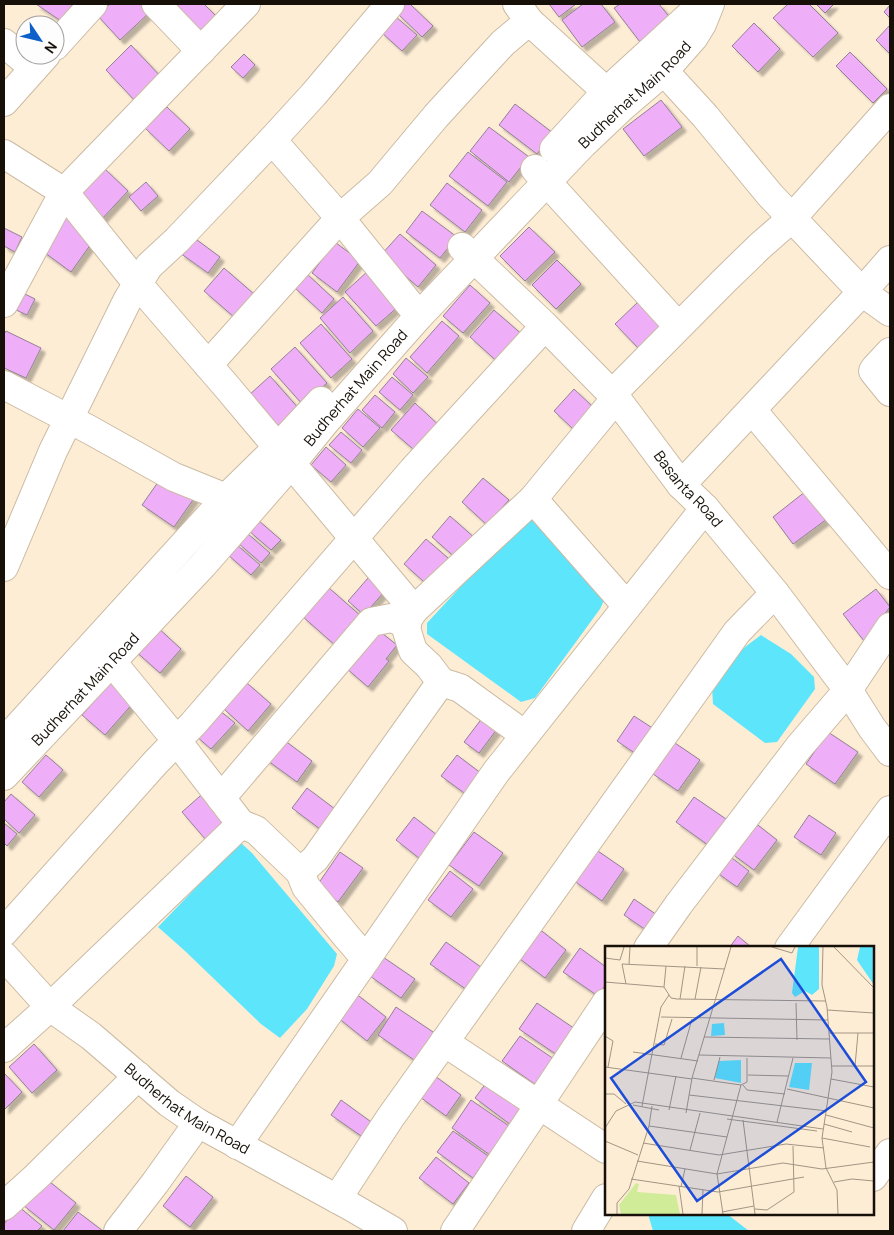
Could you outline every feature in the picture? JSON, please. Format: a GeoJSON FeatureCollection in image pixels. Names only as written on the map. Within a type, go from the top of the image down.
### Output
{"type":"FeatureCollection","features":[{"type":"Feature","properties":{"kind":"street"},"geometry":{"type":"LineString","coordinates":[[65,35],[93,4]]}},
{"type":"Feature","properties":{"kind":"street"},"geometry":{"type":"LineString","coordinates":[[156,4],[200,51]]}},
{"type":"Feature","properties":{"kind":"street"},"geometry":{"type":"LineString","coordinates":[[4,303],[64,192],[246,4]]}},
{"type":"Feature","properties":{"kind":"street"},"geometry":{"type":"LineString","coordinates":[[4,567],[53,451],[137,283],[149,266],[177,240],[314,94],[390,4]]}},
{"type":"Feature","properties":{"kind":"street","name":"Budherhat Main Road"},"geometry":{"type":"LineString","coordinates":[[4,742],[226,498],[284,456],[326,421],[414,310],[540,176],[583,144],[614,99],[656,62],[689,16],[710,4]]}},
{"type":"Feature","properties":{"kind":"street"},"geometry":{"type":"LineString","coordinates":[[208,365],[340,218],[380,183],[436,116],[503,43],[523,12],[614,99]]}},
{"type":"Feature","properties":{"kind":"street"},"geometry":{"type":"LineString","coordinates":[[656,62],[706,116],[770,195],[862,292],[890,312]]}},
{"type":"Feature","properties":{"kind":"street"},"geometry":{"type":"LineString","coordinates":[[4,102],[37,65]]}},
{"type":"Feature","properties":{"kind":"street"},"geometry":{"type":"LineString","coordinates":[[524,735],[460,688],[441,682],[429,666],[413,651],[406,628],[410,617],[533,499],[614,396],[678,326],[792,218],[890,108]]}},
{"type":"Feature","properties":{"kind":"street"},"geometry":{"type":"LineString","coordinates":[[272,140],[340,218],[414,310]]}},
{"type":"Feature","properties":{"kind":"street"},"geometry":{"type":"LineString","coordinates":[[4,154],[64,192],[137,283],[353,538],[410,617]]}},
{"type":"Feature","properties":{"kind":"street"},"geometry":{"type":"LineString","coordinates":[[540,176],[678,326]]}},
{"type":"Feature","properties":{"kind":"street","name":"Basanta Road"},"geometry":{"type":"LineString","coordinates":[[468,253],[614,396],[681,485],[705,508],[775,593],[848,690],[890,752]]}},
{"type":"Feature","properties":{"kind":"street"},"geometry":{"type":"LineString","coordinates":[[681,485],[890,260]]}},
{"type":"Feature","properties":{"kind":"street"},"geometry":{"type":"LineString","coordinates":[[4,932],[193,724],[353,538],[544,326]]}},
{"type":"Feature","properties":{"kind":"street"},"geometry":{"type":"LineString","coordinates":[[890,352],[874,371],[890,392]]}},
{"type":"Feature","properties":{"kind":"street"},"geometry":{"type":"LineString","coordinates":[[4,385],[174,477],[251,510]]}},
{"type":"Feature","properties":{"kind":"street"},"geometry":{"type":"LineString","coordinates":[[752,410],[890,575]]}},
{"type":"Feature","properties":{"kind":"street","name":"Budherhat Main Road"},"geometry":{"type":"LineString","coordinates":[[4,776],[203,565],[251,510],[284,456]]}},
{"type":"Feature","properties":{"kind":"street"},"geometry":{"type":"LineString","coordinates":[[533,499],[627,606]]}},
{"type":"Feature","properties":{"kind":"street"},"geometry":{"type":"LineString","coordinates":[[237,1145],[496,772],[705,508]]}},
{"type":"Feature","properties":{"kind":"street"},"geometry":{"type":"LineString","coordinates":[[337,1199],[390,1118],[737,632],[775,593]]}},
{"type":"Feature","properties":{"kind":"street"},"geometry":{"type":"LineString","coordinates":[[220,798],[371,622],[410,617]]}},
{"type":"Feature","properties":{"kind":"street"},"geometry":{"type":"LineString","coordinates":[[649,946],[799,746],[848,690],[890,627]]}},
{"type":"Feature","properties":{"kind":"street"},"geometry":{"type":"LineString","coordinates":[[112,662],[177,741],[241,824],[256,830],[300,872],[306,887],[366,959]]}},
{"type":"Feature","properties":{"kind":"street"},"geometry":{"type":"LineString","coordinates":[[300,872],[315,859],[441,682]]}},
{"type":"Feature","properties":{"kind":"street"},"geometry":{"type":"LineString","coordinates":[[789,946],[890,810]]}},
{"type":"Feature","properties":{"kind":"street"},"geometry":{"type":"LineString","coordinates":[[4,1048],[50,1007],[241,824]]}},
{"type":"Feature","properties":{"kind":"street","name":"Budherhat Main Road"},"geometry":{"type":"LineString","coordinates":[[4,956],[50,1007],[91,1036],[169,1103],[198,1123],[337,1199],[364,1224],[392,1231]]}},
{"type":"Feature","properties":{"kind":"street"},"geometry":{"type":"LineString","coordinates":[[454,1231],[605,1004]]}},
{"type":"Feature","properties":{"kind":"street"},"geometry":{"type":"LineString","coordinates":[[444,1042],[605,1148]]}},
{"type":"Feature","properties":{"kind":"street"},"geometry":{"type":"LineString","coordinates":[[4,1206],[138,1076]]}},
{"type":"Feature","properties":{"kind":"street"},"geometry":{"type":"LineString","coordinates":[[118,1231],[198,1123]]}},
{"type":"Feature","properties":{"kind":"street"},"geometry":{"type":"LineString","coordinates":[[874,1176],[890,1153]]}},
{"type":"Feature","properties":{"kind":"street"},"geometry":{"type":"LineString","coordinates":[[586,1231],[605,1200]]}},
{"type":"Feature","properties":{"kind":"water"},"geometry":{"type":"Polygon","coordinates":[[[536,510],[609,590],[600,609],[535,698],[521,702],[427,634],[427,623],[467,580],[513,518],[536,510]]]}},
{"type":"Feature","properties":{"kind":"water"},"geometry":{"type":"Polygon","coordinates":[[[761,635],[791,654],[814,677],[815,689],[777,742],[765,743],[713,704],[712,686],[741,650],[761,635]]]}},
{"type":"Feature","properties":{"kind":"water"},"geometry":{"type":"Polygon","coordinates":[[[240,842],[252,853],[337,954],[334,966],[307,1009],[280,1038],[261,1024],[158,927],[240,842]]]}},
{"type":"Feature","properties":{"kind":"water"},"geometry":{"type":"Polygon","coordinates":[[[648,1215],[728,1215],[749,1231],[653,1231],[648,1215]]]}},
{"type":"Feature","properties":{"kind":"building"},"geometry":{"type":"Polygon","coordinates":[[[36,4],[73,4],[65,15],[52,15],[36,4]]]}},
{"type":"Feature","properties":{"kind":"building"},"geometry":{"type":"Polygon","coordinates":[[[110,4],[144,4],[151,11],[120,40],[97,15],[110,4]]]}},
{"type":"Feature","properties":{"kind":"building"},"geometry":{"type":"Polygon","coordinates":[[[171,4],[204,4],[219,19],[199,40],[171,4]]]}},
{"type":"Feature","properties":{"kind":"building"},"geometry":{"type":"Polygon","coordinates":[[[405,4],[410,4],[433,26],[422,37],[397,13],[405,4]]]}},
{"type":"Feature","properties":{"kind":"building"},"geometry":{"type":"Polygon","coordinates":[[[549,4],[576,4],[559,17],[549,4]]]}},
{"type":"Feature","properties":{"kind":"building"},"geometry":{"type":"Polygon","coordinates":[[[583,4],[601,4],[615,22],[582,47],[562,20],[583,4]]]}},
{"type":"Feature","properties":{"kind":"building"},"geometry":{"type":"Polygon","coordinates":[[[620,4],[659,4],[671,19],[640,42],[614,8],[620,4]]]}},
{"type":"Feature","properties":{"kind":"building"},"geometry":{"type":"Polygon","coordinates":[[[788,4],[809,4],[838,33],[813,57],[773,18],[788,4]]]}},
{"type":"Feature","properties":{"kind":"building"},"geometry":{"type":"Polygon","coordinates":[[[816,4],[834,4],[825,13],[816,4]]]}},
{"type":"Feature","properties":{"kind":"building"},"geometry":{"type":"Polygon","coordinates":[[[890,5],[890,18],[884,12],[890,5]]]}},
{"type":"Feature","properties":{"kind":"building"},"geometry":{"type":"Polygon","coordinates":[[[395,16],[417,35],[402,51],[381,32],[395,16]]]}},
{"type":"Feature","properties":{"kind":"building"},"geometry":{"type":"Polygon","coordinates":[[[754,23],[780,49],[758,72],[732,46],[754,23]]]}},
{"type":"Feature","properties":{"kind":"building"},"geometry":{"type":"Polygon","coordinates":[[[890,25],[890,54],[876,40],[890,25]]]}},
{"type":"Feature","properties":{"kind":"building"},"geometry":{"type":"Polygon","coordinates":[[[131,45],[163,79],[137,103],[106,70],[131,45]]]}},
{"type":"Feature","properties":{"kind":"building"},"geometry":{"type":"Polygon","coordinates":[[[850,52],[887,89],[873,103],[836,66],[850,52]]]}},
{"type":"Feature","properties":{"kind":"building"},"geometry":{"type":"Polygon","coordinates":[[[244,54],[255,65],[243,78],[231,67],[244,54]]]}},
{"type":"Feature","properties":{"kind":"building"},"geometry":{"type":"Polygon","coordinates":[[[661,100],[682,127],[644,156],[623,129],[661,100]]]}},
{"type":"Feature","properties":{"kind":"building"},"geometry":{"type":"Polygon","coordinates":[[[515,104],[553,133],[537,154],[499,125],[515,104]]]}},
{"type":"Feature","properties":{"kind":"building"},"geometry":{"type":"Polygon","coordinates":[[[167,107],[190,129],[169,151],[145,128],[167,107]]]}},
{"type":"Feature","properties":{"kind":"building"},"geometry":{"type":"Polygon","coordinates":[[[489,127],[529,157],[509,182],[470,151],[489,127]]]}},
{"type":"Feature","properties":{"kind":"building"},"geometry":{"type":"Polygon","coordinates":[[[468,152],[507,182],[488,206],[449,176],[468,152]]]}},
{"type":"Feature","properties":{"kind":"building"},"geometry":{"type":"Polygon","coordinates":[[[104,168],[128,191],[99,222],[74,198],[104,168]]]}},
{"type":"Feature","properties":{"kind":"building"},"geometry":{"type":"Polygon","coordinates":[[[146,182],[158,196],[141,211],[129,197],[146,182]]]}},
{"type":"Feature","properties":{"kind":"building"},"geometry":{"type":"Polygon","coordinates":[[[447,183],[482,210],[465,232],[430,205],[447,183]]]}},
{"type":"Feature","properties":{"kind":"building"},"geometry":{"type":"Polygon","coordinates":[[[422,211],[457,237],[440,258],[406,232],[422,211]]]}},
{"type":"Feature","properties":{"kind":"building"},"geometry":{"type":"Polygon","coordinates":[[[65,216],[91,244],[71,272],[41,250],[65,216]]]}},
{"type":"Feature","properties":{"kind":"building"},"geometry":{"type":"Polygon","coordinates":[[[529,227],[555,252],[525,281],[500,256],[529,227]]]}},
{"type":"Feature","properties":{"kind":"building"},"geometry":{"type":"Polygon","coordinates":[[[4,228],[22,237],[15,252],[4,246],[4,228]]]}},
{"type":"Feature","properties":{"kind":"building"},"geometry":{"type":"Polygon","coordinates":[[[400,234],[436,265],[418,287],[381,255],[400,234]]]}},
{"type":"Feature","properties":{"kind":"building"},"geometry":{"type":"Polygon","coordinates":[[[193,237],[220,257],[208,273],[180,253],[193,237]]]}},
{"type":"Feature","properties":{"kind":"building"},"geometry":{"type":"Polygon","coordinates":[[[335,242],[360,261],[337,292],[312,273],[335,242]]]}},
{"type":"Feature","properties":{"kind":"building"},"geometry":{"type":"Polygon","coordinates":[[[557,260],[581,284],[556,309],[532,285],[557,260]]]}},
{"type":"Feature","properties":{"kind":"building"},"geometry":{"type":"Polygon","coordinates":[[[224,268],[254,294],[234,317],[204,291],[224,268]]]}},
{"type":"Feature","properties":{"kind":"building"},"geometry":{"type":"Polygon","coordinates":[[[368,271],[399,306],[376,326],[345,292],[368,271]]]}},
{"type":"Feature","properties":{"kind":"building"},"geometry":{"type":"Polygon","coordinates":[[[306,273],[334,299],[322,313],[294,287],[306,273]]]}},
{"type":"Feature","properties":{"kind":"building"},"geometry":{"type":"Polygon","coordinates":[[[470,285],[490,303],[463,333],[443,316],[470,285]]]}},
{"type":"Feature","properties":{"kind":"building"},"geometry":{"type":"Polygon","coordinates":[[[25,294],[35,299],[27,315],[16,310],[25,294]]]}},
{"type":"Feature","properties":{"kind":"building"},"geometry":{"type":"Polygon","coordinates":[[[343,297],[373,331],[350,353],[320,318],[343,297]]]}},
{"type":"Feature","properties":{"kind":"building"},"geometry":{"type":"Polygon","coordinates":[[[639,301],[665,328],[641,351],[615,324],[639,301]]]}},
{"type":"Feature","properties":{"kind":"building"},"geometry":{"type":"Polygon","coordinates":[[[494,310],[525,337],[501,365],[470,337],[494,310]]]}},
{"type":"Feature","properties":{"kind":"building"},"geometry":{"type":"Polygon","coordinates":[[[442,321],[459,336],[427,373],[410,357],[442,321]]]}},
{"type":"Feature","properties":{"kind":"building"},"geometry":{"type":"Polygon","coordinates":[[[321,324],[352,359],[331,378],[300,343],[321,324]]]}},
{"type":"Feature","properties":{"kind":"building"},"geometry":{"type":"Polygon","coordinates":[[[6,331],[41,348],[26,378],[4,368],[4,334],[6,331]]]}},
{"type":"Feature","properties":{"kind":"building"},"geometry":{"type":"Polygon","coordinates":[[[295,347],[327,383],[303,405],[271,369],[295,347]]]}},
{"type":"Feature","properties":{"kind":"building"},"geometry":{"type":"Polygon","coordinates":[[[406,358],[428,377],[413,393],[393,374],[406,358]]]}},
{"type":"Feature","properties":{"kind":"building"},"geometry":{"type":"Polygon","coordinates":[[[270,376],[300,410],[278,430],[248,396],[270,376]]]}},
{"type":"Feature","properties":{"kind":"building"},"geometry":{"type":"Polygon","coordinates":[[[392,377],[413,395],[400,410],[379,392],[392,377]]]}},
{"type":"Feature","properties":{"kind":"building"},"geometry":{"type":"Polygon","coordinates":[[[574,389],[593,407],[573,429],[554,411],[574,389]]]}},
{"type":"Feature","properties":{"kind":"building"},"geometry":{"type":"Polygon","coordinates":[[[375,395],[395,412],[382,428],[362,410],[375,395]]]}},
{"type":"Feature","properties":{"kind":"building"},"geometry":{"type":"Polygon","coordinates":[[[415,403],[443,429],[420,455],[391,430],[415,403]]]}},
{"type":"Feature","properties":{"kind":"building"},"geometry":{"type":"Polygon","coordinates":[[[358,409],[380,428],[363,447],[342,428],[358,409]]]}},
{"type":"Feature","properties":{"kind":"building"},"geometry":{"type":"Polygon","coordinates":[[[341,432],[362,450],[351,463],[329,445],[341,432]]]}},
{"type":"Feature","properties":{"kind":"building"},"geometry":{"type":"Polygon","coordinates":[[[326,447],[346,465],[331,482],[311,465],[326,447]]]}},
{"type":"Feature","properties":{"kind":"building"},"geometry":{"type":"Polygon","coordinates":[[[163,475],[195,497],[174,527],[142,505],[163,475]]]}},
{"type":"Feature","properties":{"kind":"building"},"geometry":{"type":"Polygon","coordinates":[[[483,478],[509,500],[487,525],[462,502],[483,478]]]}},
{"type":"Feature","properties":{"kind":"building"},"geometry":{"type":"Polygon","coordinates":[[[806,491],[827,519],[793,544],[773,517],[806,491]]]}},
{"type":"Feature","properties":{"kind":"building"},"geometry":{"type":"Polygon","coordinates":[[[450,516],[476,539],[458,560],[432,537],[450,516]]]}},
{"type":"Feature","properties":{"kind":"building"},"geometry":{"type":"Polygon","coordinates":[[[258,520],[281,540],[271,550],[249,531],[258,520]]]}},
{"type":"Feature","properties":{"kind":"building"},"geometry":{"type":"Polygon","coordinates":[[[247,533],[270,553],[261,563],[238,543],[247,533]]]}},
{"type":"Feature","properties":{"kind":"building"},"geometry":{"type":"Polygon","coordinates":[[[426,539],[455,564],[432,589],[404,564],[426,539]]]}},
{"type":"Feature","properties":{"kind":"building"},"geometry":{"type":"Polygon","coordinates":[[[236,544],[260,565],[251,575],[227,554],[236,544]]]}},
{"type":"Feature","properties":{"kind":"building"},"geometry":{"type":"Polygon","coordinates":[[[375,570],[391,584],[364,615],[348,601],[375,570]]]}},
{"type":"Feature","properties":{"kind":"building"},"geometry":{"type":"Polygon","coordinates":[[[328,587],[362,617],[336,646],[302,616],[328,587]]]}},
{"type":"Feature","properties":{"kind":"building"},"geometry":{"type":"Polygon","coordinates":[[[876,589],[890,607],[864,641],[843,614],[876,589]]]}},
{"type":"Feature","properties":{"kind":"building"},"geometry":{"type":"Polygon","coordinates":[[[155,625],[181,649],[160,673],[133,649],[155,625]]]}},
{"type":"Feature","properties":{"kind":"building"},"geometry":{"type":"Polygon","coordinates":[[[378,630],[397,645],[386,659],[389,661],[368,687],[346,668],[378,630]]]}},
{"type":"Feature","properties":{"kind":"building"},"geometry":{"type":"Polygon","coordinates":[[[112,681],[135,701],[105,735],[82,715],[112,681]]]}},
{"type":"Feature","properties":{"kind":"building"},"geometry":{"type":"Polygon","coordinates":[[[247,683],[271,704],[248,731],[224,709],[247,683]]]}},
{"type":"Feature","properties":{"kind":"building"},"geometry":{"type":"Polygon","coordinates":[[[219,710],[235,723],[211,749],[196,736],[219,710]]]}},
{"type":"Feature","properties":{"kind":"building"},"geometry":{"type":"Polygon","coordinates":[[[486,713],[501,724],[479,753],[464,742],[486,713]]]}},
{"type":"Feature","properties":{"kind":"building"},"geometry":{"type":"Polygon","coordinates":[[[634,716],[657,731],[639,756],[617,741],[634,716]]]}},
{"type":"Feature","properties":{"kind":"building"},"geometry":{"type":"Polygon","coordinates":[[[828,732],[858,752],[835,784],[806,764],[828,732]]]}},
{"type":"Feature","properties":{"kind":"building"},"geometry":{"type":"Polygon","coordinates":[[[280,737],[312,761],[297,782],[264,758],[280,737]]]}},
{"type":"Feature","properties":{"kind":"building"},"geometry":{"type":"Polygon","coordinates":[[[675,743],[700,760],[678,791],[653,774],[675,743]]]}},
{"type":"Feature","properties":{"kind":"building"},"geometry":{"type":"Polygon","coordinates":[[[46,755],[63,770],[39,797],[22,782],[46,755]]]}},
{"type":"Feature","properties":{"kind":"building"},"geometry":{"type":"Polygon","coordinates":[[[457,755],[486,777],[471,798],[441,776],[457,755]]]}},
{"type":"Feature","properties":{"kind":"building"},"geometry":{"type":"Polygon","coordinates":[[[307,788],[335,809],[320,829],[292,808],[307,788]]]}},
{"type":"Feature","properties":{"kind":"building"},"geometry":{"type":"Polygon","coordinates":[[[208,789],[232,816],[206,840],[182,812],[208,789]]]}},
{"type":"Feature","properties":{"kind":"building"},"geometry":{"type":"Polygon","coordinates":[[[11,794],[35,815],[19,833],[4,819],[4,802],[11,794]]]}},
{"type":"Feature","properties":{"kind":"building"},"geometry":{"type":"Polygon","coordinates":[[[694,797],[726,819],[708,845],[676,822],[694,797]]]}},
{"type":"Feature","properties":{"kind":"building"},"geometry":{"type":"Polygon","coordinates":[[[809,815],[836,833],[821,855],[794,837],[809,815]]]}},
{"type":"Feature","properties":{"kind":"building"},"geometry":{"type":"Polygon","coordinates":[[[414,817],[442,839],[424,862],[396,840],[414,817]]]}},
{"type":"Feature","properties":{"kind":"building"},"geometry":{"type":"Polygon","coordinates":[[[754,822],[777,840],[754,870],[731,853],[754,822]]]}},
{"type":"Feature","properties":{"kind":"building"},"geometry":{"type":"Polygon","coordinates":[[[4,823],[17,834],[7,846],[4,843],[4,823]]]}},
{"type":"Feature","properties":{"kind":"building"},"geometry":{"type":"Polygon","coordinates":[[[474,832],[503,853],[479,886],[449,865],[474,832]]]}},
{"type":"Feature","properties":{"kind":"building"},"geometry":{"type":"Polygon","coordinates":[[[595,849],[624,869],[602,901],[573,880],[595,849]]]}},
{"type":"Feature","properties":{"kind":"building"},"geometry":{"type":"Polygon","coordinates":[[[340,852],[363,868],[338,902],[316,887],[340,852]]]}},
{"type":"Feature","properties":{"kind":"building"},"geometry":{"type":"Polygon","coordinates":[[[728,855],[749,871],[737,887],[716,872],[728,855]]]}},
{"type":"Feature","properties":{"kind":"building"},"geometry":{"type":"Polygon","coordinates":[[[450,871],[473,889],[451,917],[428,900],[450,871]]]}},
{"type":"Feature","properties":{"kind":"building"},"geometry":{"type":"Polygon","coordinates":[[[634,899],[657,915],[646,930],[624,915],[634,899]]]}},
{"type":"Feature","properties":{"kind":"building"},"geometry":{"type":"Polygon","coordinates":[[[538,928],[566,950],[545,978],[516,956],[538,928]]]}},
{"type":"Feature","properties":{"kind":"building"},"geometry":{"type":"Polygon","coordinates":[[[738,936],[750,946],[730,946],[738,936]]]}},
{"type":"Feature","properties":{"kind":"building"},"geometry":{"type":"Polygon","coordinates":[[[446,942],[485,970],[470,992],[430,964],[446,942]]]}},
{"type":"Feature","properties":{"kind":"building"},"geometry":{"type":"Polygon","coordinates":[[[580,948],[605,966],[605,986],[598,996],[563,972],[580,948]]]}},
{"type":"Feature","properties":{"kind":"building"},"geometry":{"type":"Polygon","coordinates":[[[383,957],[415,979],[401,998],[370,976],[383,957]]]}},
{"type":"Feature","properties":{"kind":"building"},"geometry":{"type":"Polygon","coordinates":[[[355,993],[386,1017],[367,1041],[337,1017],[355,993]]]}},
{"type":"Feature","properties":{"kind":"building"},"geometry":{"type":"Polygon","coordinates":[[[537,1003],[578,1031],[560,1057],[519,1029],[537,1003]]]}},
{"type":"Feature","properties":{"kind":"building"},"geometry":{"type":"Polygon","coordinates":[[[396,1007],[436,1034],[417,1062],[378,1035],[396,1007]]]}},
{"type":"Feature","properties":{"kind":"building"},"geometry":{"type":"Polygon","coordinates":[[[520,1036],[554,1059],[536,1085],[502,1061],[520,1036]]]}},
{"type":"Feature","properties":{"kind":"building"},"geometry":{"type":"Polygon","coordinates":[[[34,1044],[57,1070],[32,1093],[9,1067],[34,1044]]]}},
{"type":"Feature","properties":{"kind":"building"},"geometry":{"type":"Polygon","coordinates":[[[4,1073],[22,1092],[4,1110],[4,1073]]]}},
{"type":"Feature","properties":{"kind":"building"},"geometry":{"type":"Polygon","coordinates":[[[492,1075],[528,1102],[511,1125],[475,1098],[492,1075]]]}},
{"type":"Feature","properties":{"kind":"building"},"geometry":{"type":"Polygon","coordinates":[[[435,1076],[461,1095],[446,1116],[420,1097],[435,1076]]]}},
{"type":"Feature","properties":{"kind":"building"},"geometry":{"type":"Polygon","coordinates":[[[341,1100],[374,1124],[364,1138],[331,1115],[341,1100]]]}},
{"type":"Feature","properties":{"kind":"building"},"geometry":{"type":"Polygon","coordinates":[[[471,1100],[509,1126],[490,1155],[452,1128],[471,1100]]]}},
{"type":"Feature","properties":{"kind":"building"},"geometry":{"type":"Polygon","coordinates":[[[453,1131],[488,1156],[473,1178],[437,1152],[453,1131]]]}},
{"type":"Feature","properties":{"kind":"building"},"geometry":{"type":"Polygon","coordinates":[[[436,1157],[469,1183],[453,1204],[419,1178],[436,1157]]]}},
{"type":"Feature","properties":{"kind":"building"},"geometry":{"type":"Polygon","coordinates":[[[186,1176],[213,1197],[190,1227],[163,1206],[186,1176]]]}},
{"type":"Feature","properties":{"kind":"building"},"geometry":{"type":"Polygon","coordinates":[[[45,1178],[76,1203],[54,1230],[23,1205],[45,1178]]]}},
{"type":"Feature","properties":{"kind":"building"},"geometry":{"type":"Polygon","coordinates":[[[18,1206],[42,1226],[37,1231],[4,1231],[4,1224],[18,1206]]]}},
{"type":"Feature","properties":{"kind":"building"},"geometry":{"type":"Polygon","coordinates":[[[78,1212],[103,1231],[63,1231],[78,1212]]]}}]}
